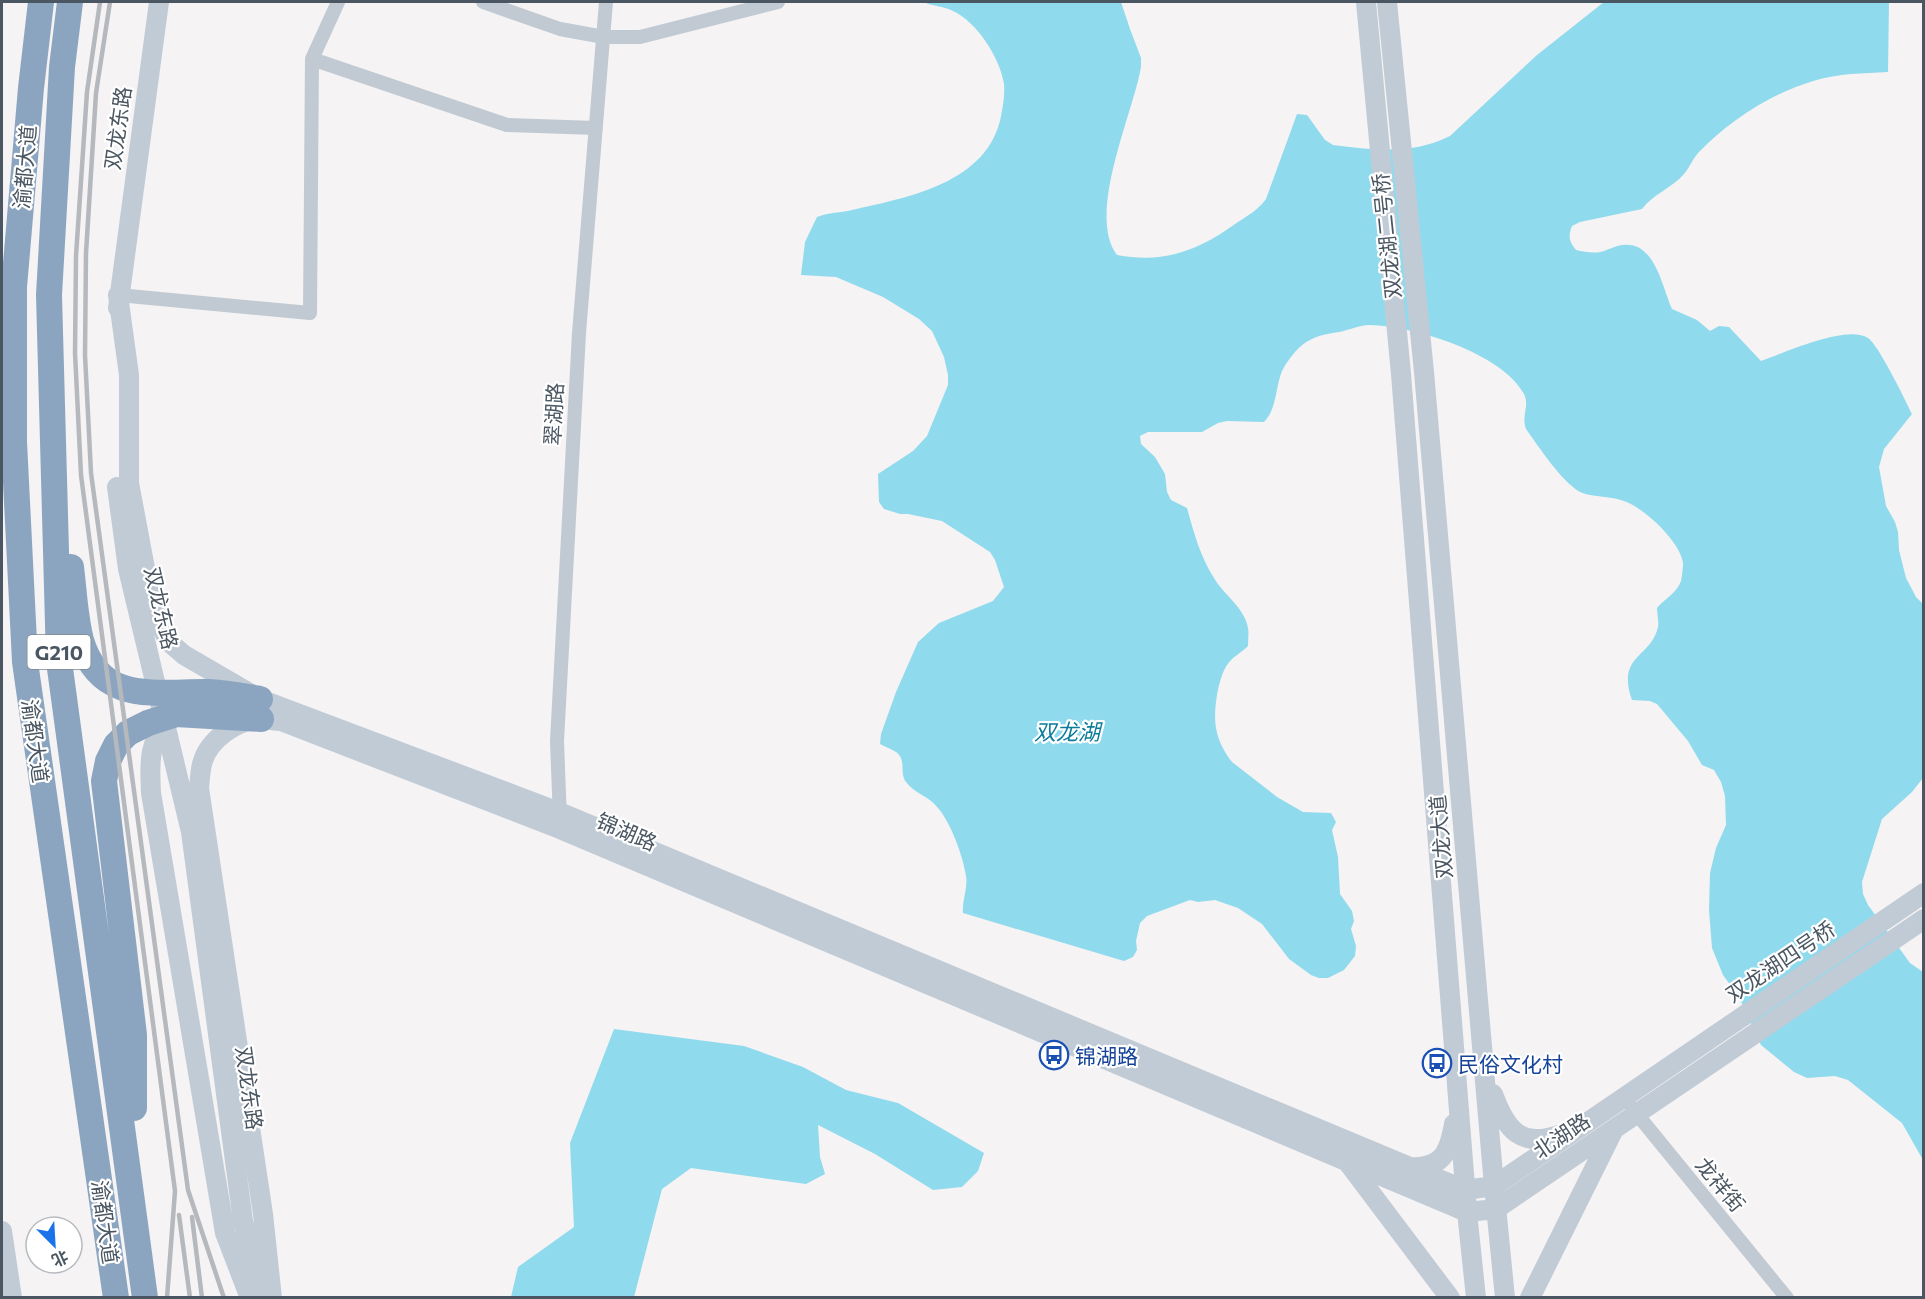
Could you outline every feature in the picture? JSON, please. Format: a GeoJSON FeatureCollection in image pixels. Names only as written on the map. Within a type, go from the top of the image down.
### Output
{"type":"FeatureCollection","features":[{"type":"Feature","properties":{"kind":"highway","name":"渝都大道"},"geometry":{"type":"LineString","coordinates":[[41,2],[31,88],[14,287],[14,442],[25,662],[116,1298]]}},
{"type":"Feature","properties":{"kind":"highway","name":"渝都大道"},"geometry":{"type":"LineString","coordinates":[[70,2],[63,67],[49,296],[59,661],[146,1298]]}},
{"type":"Feature","properties":{"kind":"highway"},"geometry":{"type":"LineString","coordinates":[[53,438],[81,639],[87,656],[99,673],[113,684],[132,691],[150,694],[209,692],[260,709]]}},
{"type":"Feature","properties":{"kind":"highway"},"geometry":{"type":"LineString","coordinates":[[136,1219],[134,1035],[104,781],[108,761],[116,746],[128,733],[148,723],[176,714],[260,709]]}},
{"type":"Feature","properties":{"kind":"street","name":"双龙东路"},"geometry":{"type":"LineString","coordinates":[[159,2],[118,295],[115,376],[117,483],[128,569],[191,832],[243,1221],[261,1298]]}},
{"type":"Feature","properties":{"kind":"street"},"geometry":{"type":"LineString","coordinates":[[118,295],[310,313],[312,58],[338,2]]}},
{"type":"Feature","properties":{"kind":"street"},"geometry":{"type":"LineString","coordinates":[[483,2],[560,29],[604,37],[640,37],[778,2]]}},
{"type":"Feature","properties":{"kind":"street","name":"翠湖路"},"geometry":{"type":"LineString","coordinates":[[560,821],[557,741],[579,333],[606,2]]}},
{"type":"Feature","properties":{"kind":"street","name":"双龙湖二号桥"},"geometry":{"type":"LineString","coordinates":[[1366,2],[1401,374]]}},
{"type":"Feature","properties":{"kind":"street","name":"双龙湖二号桥"},"geometry":{"type":"LineString","coordinates":[[1388,2],[1424,372]]}},
{"type":"Feature","properties":{"kind":"street"},"geometry":{"type":"LineString","coordinates":[[312,58],[507,125],[596,128]]}},
{"type":"Feature","properties":{"kind":"street","name":"锦湖路"},"geometry":{"type":"LineString","coordinates":[[118,295],[129,375],[129,483],[150,594],[157,619],[169,642],[260,709],[560,821],[1465,1190]]}},
{"type":"Feature","properties":{"kind":"street","name":"双龙大道"},"geometry":{"type":"LineString","coordinates":[[1424,372],[1505,1298]]}},
{"type":"Feature","properties":{"kind":"street","name":"双龙大道"},"geometry":{"type":"LineString","coordinates":[[1401,374],[1458,1104],[1476,1298]]}},
{"type":"Feature","properties":{"kind":"street"},"geometry":{"type":"LineString","coordinates":[[260,709],[242,724],[227,731],[213,744],[202,763],[199,788],[263,1214],[272,1298]]}},
{"type":"Feature","properties":{"kind":"street"},"geometry":{"type":"LineString","coordinates":[[176,714],[158,732],[152,752],[151,793],[225,1233],[250,1298]]}},
{"type":"Feature","properties":{"kind":"street","name":"锦湖路"},"geometry":{"type":"LineString","coordinates":[[560,821],[1467,1212]]}},
{"type":"Feature","properties":{"kind":"street","name":"双龙湖四号桥"},"geometry":{"type":"LineString","coordinates":[[1664,1069],[1923,892]]}},
{"type":"Feature","properties":{"kind":"street","name":"北湖路"},"geometry":{"type":"LineString","coordinates":[[1467,1212],[1496,1209],[1923,919]]}},
{"type":"Feature","properties":{"kind":"street","name":"北湖路"},"geometry":{"type":"LineString","coordinates":[[1465,1190],[1494,1186],[1664,1069]]}},
{"type":"Feature","properties":{"kind":"street"},"geometry":{"type":"LineString","coordinates":[[1484,1070],[1500,1116],[1509,1128],[1522,1137],[1534,1140],[1549,1139],[1578,1128]]}},
{"type":"Feature","properties":{"kind":"street","name":"龙祥街"},"geometry":{"type":"LineString","coordinates":[[1623,1097],[1787,1298]]}},
{"type":"Feature","properties":{"kind":"street"},"geometry":{"type":"LineString","coordinates":[[1409,1167],[1430,1165],[1440,1160],[1446,1153],[1451,1145],[1458,1104]]}},
{"type":"Feature","properties":{"kind":"street"},"geometry":{"type":"LineString","coordinates":[[1530,1298],[1614,1128]]}},
{"type":"Feature","properties":{"kind":"street"},"geometry":{"type":"LineString","coordinates":[[1347,1162],[1450,1298]]}},
{"type":"Feature","properties":{"kind":"street"},"geometry":{"type":"LineString","coordinates":[[2,1231],[12,1298]]}},
{"type":"Feature","properties":{"kind":"water","name":"双龙湖"},"geometry":{"type":"Polygon","coordinates":[[[923,2],[1121,2],[1141,58],[1141,67],[1114,163],[1107,215],[1109,237],[1117,255],[1151,258],[1181,252],[1210,240],[1260,206],[1266,199],[1297,114],[1307,115],[1325,140],[1333,145],[1393,150],[1436,142],[1450,136],[1537,55],[1604,2],[1889,2],[1888,72],[1830,77],[1809,82],[1769,100],[1749,111],[1714,137],[1697,154],[1679,179],[1642,209],[1580,222],[1572,226],[1570,236],[1576,250],[1594,253],[1617,246],[1633,245],[1642,250],[1656,267],[1672,309],[1697,320],[1710,331],[1719,326],[1729,327],[1761,361],[1831,337],[1858,335],[1868,338],[1885,361],[1912,414],[1884,449],[1879,467],[1886,506],[1898,532],[1899,550],[1906,578],[1916,597],[1923,604],[1923,778],[1912,792],[1882,819],[1862,882],[1863,894],[1868,905],[1910,963],[1923,972],[1923,1160],[1902,1123],[1848,1080],[1835,1076],[1807,1078],[1794,1072],[1761,1045],[1739,997],[1723,975],[1712,948],[1709,910],[1710,873],[1716,848],[1726,825],[1725,796],[1721,782],[1714,770],[1702,765],[1688,741],[1657,704],[1650,701],[1632,700],[1628,685],[1631,665],[1649,645],[1658,627],[1657,608],[1677,589],[1681,581],[1683,563],[1675,545],[1660,526],[1632,505],[1619,499],[1584,494],[1565,480],[1526,429],[1524,394],[1513,379],[1497,366],[1455,344],[1410,330],[1366,325],[1310,340],[1298,348],[1282,371],[1274,405],[1264,422],[1227,421],[1202,432],[1148,432],[1140,436],[1141,444],[1155,457],[1165,474],[1167,492],[1171,500],[1187,508],[1209,570],[1243,614],[1248,628],[1248,646],[1227,665],[1219,686],[1215,721],[1220,741],[1232,762],[1277,797],[1303,812],[1331,813],[1336,822],[1332,830],[1338,857],[1340,894],[1352,911],[1354,921],[1351,929],[1356,946],[1355,956],[1344,970],[1328,978],[1311,975],[1289,959],[1262,924],[1238,908],[1215,900],[1198,902],[1190,900],[1147,916],[1140,923],[1136,941],[1137,950],[1133,957],[1124,961],[963,913],[966,876],[952,831],[935,804],[906,782],[899,755],[880,744],[881,734],[918,642],[939,623],[993,601],[1004,587],[990,552],[942,521],[900,514],[884,509],[879,502],[878,474],[913,451],[927,436],[948,385],[944,357],[932,331],[919,319],[883,297],[836,277],[801,275],[805,242],[817,217],[898,199],[943,183],[963,172],[980,157],[993,139],[1004,100],[1004,84],[998,63],[986,42],[971,23],[949,9],[923,2]]]}},
{"type":"Feature","properties":{"kind":"water"},"geometry":{"type":"Polygon","coordinates":[[[614,1029],[744,1046],[803,1067],[846,1090],[898,1103],[984,1153],[978,1171],[962,1187],[933,1190],[875,1154],[818,1125],[820,1157],[825,1174],[806,1184],[691,1168],[662,1189],[634,1297],[511,1297],[518,1267],[574,1227],[570,1143],[614,1029]]]}},
{"type":"Feature","properties":{"kind":"railway"},"geometry":{"type":"LineString","coordinates":[[100,2],[87,92],[76,256],[75,353],[81,475],[175,1191],[167,1298]]}},
{"type":"Feature","properties":{"kind":"railway"},"geometry":{"type":"LineString","coordinates":[[110,2],[96,93],[86,253],[85,355],[91,473],[188,1190],[224,1298]]}},
{"type":"Feature","properties":{"kind":"railway"},"geometry":{"type":"LineString","coordinates":[[179,1215],[190,1298]]}},
{"type":"Feature","properties":{"kind":"railway"},"geometry":{"type":"LineString","coordinates":[[192,1217],[202,1298]]}},
{"type":"Feature","properties":{"kind":"place","name":"锦湖路"},"geometry":{"type":"Point","coordinates":[1054,1055]}},
{"type":"Feature","properties":{"kind":"place","name":"民俗文化村"},"geometry":{"type":"Point","coordinates":[1437,1063]}}]}
